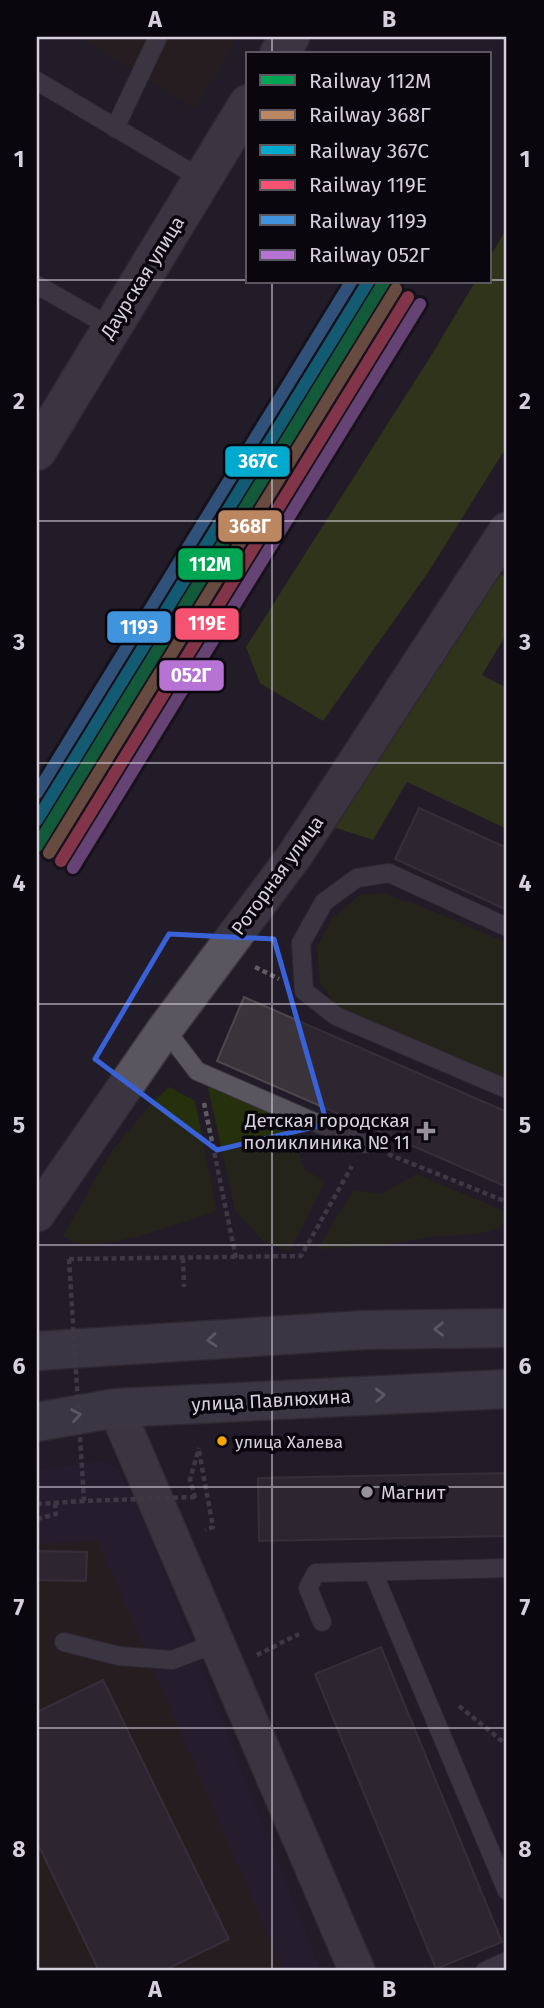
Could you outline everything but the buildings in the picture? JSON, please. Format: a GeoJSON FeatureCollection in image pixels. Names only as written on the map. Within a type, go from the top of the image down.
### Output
{"type":"FeatureCollection","features":[{"type":"Feature","properties":{"kind":"main road"},"geometry":{"type":"LineString","coordinates":[[37,1351],[364,1329],[507,1328]]}},
{"type":"Feature","properties":{"kind":"main road","name":"улица Павлюхина"},"geometry":{"type":"LineString","coordinates":[[37,1422],[116,1408],[507,1389]]}},
{"type":"Feature","properties":{"kind":"street"},"geometry":{"type":"LineString","coordinates":[[280,52],[290,37]]}},
{"type":"Feature","properties":{"kind":"street","name":"Даурская улица"},"geometry":{"type":"LineString","coordinates":[[37,451],[246,107]]}},
{"type":"Feature","properties":{"kind":"street","name":"Роторная улица"},"geometry":{"type":"LineString","coordinates":[[37,1214],[165,1029],[295,855],[502,550]]}},
{"type":"Feature","properties":{"kind":"street"},"geometry":{"type":"LineString","coordinates":[[116,1408],[356,1971]]}},
{"type":"Feature","properties":{"kind":"lane"},"geometry":{"type":"LineString","coordinates":[[115,128],[159,37]]}},
{"type":"Feature","properties":{"kind":"lane"},"geometry":{"type":"LineString","coordinates":[[37,81],[202,179]]}},
{"type":"Feature","properties":{"kind":"lane"},"geometry":{"type":"LineString","coordinates":[[37,285],[111,327]]}},
{"type":"Feature","properties":{"kind":"lane"},"geometry":{"type":"LineString","coordinates":[[507,928],[390,873],[357,878],[324,902],[301,943],[304,991],[336,1016],[507,1089]]}},
{"type":"Feature","properties":{"kind":"lane"},"geometry":{"type":"LineString","coordinates":[[165,1029],[197,1071],[365,1144]]}},
{"type":"Feature","properties":{"kind":"lane"},"geometry":{"type":"LineString","coordinates":[[322,1622],[308,1588],[316,1573],[507,1568]]}},
{"type":"Feature","properties":{"kind":"lane"},"geometry":{"type":"LineString","coordinates":[[373,1572],[507,1891]]}},
{"type":"Feature","properties":{"kind":"lane"},"geometry":{"type":"LineString","coordinates":[[64,1642],[119,1656],[172,1660],[217,1643]]}},
{"type":"Feature","properties":{"kind":"lane"},"geometry":{"type":"LineString","coordinates":[[485,1971],[507,1961]]}},
{"type":"Feature","properties":{"kind":"path"},"geometry":{"type":"LineString","coordinates":[[223,951],[304,991]]}},
{"type":"Feature","properties":{"kind":"path"},"geometry":{"type":"LineString","coordinates":[[197,1071],[236,1258]]}},
{"type":"Feature","properties":{"kind":"path"},"geometry":{"type":"LineString","coordinates":[[84,1501],[69,1259],[301,1256],[365,1144],[507,1202]]}},
{"type":"Feature","properties":{"kind":"path"},"geometry":{"type":"LineString","coordinates":[[183,1258],[184,1287]]}},
{"type":"Feature","properties":{"kind":"path"},"geometry":{"type":"LineString","coordinates":[[37,1504],[195,1497],[190,1479],[199,1448],[213,1527],[204,1530]]}},
{"type":"Feature","properties":{"kind":"path"},"geometry":{"type":"LineString","coordinates":[[37,1519],[56,1514],[55,1503]]}},
{"type":"Feature","properties":{"kind":"path"},"geometry":{"type":"LineString","coordinates":[[253,1657],[322,1622]]}},
{"type":"Feature","properties":{"kind":"highlighted area"},"geometry":{"type":"Polygon","coordinates":[[[169,934],[274,939],[327,1124],[217,1150],[95,1059],[169,934]]]}},
{"type":"Feature","properties":{"kind":"shaded area"},"geometry":{"type":"Polygon","coordinates":[[[80,37],[239,37],[194,108],[80,37]]]}},
{"type":"Feature","properties":{"kind":"shaded area"},"geometry":{"type":"Polygon","coordinates":[[[102,1461],[119,1469],[146,1527],[321,1971],[37,1971],[37,1471],[102,1461]]]}},
{"type":"Feature","properties":{"kind":"shaded area"},"geometry":{"type":"Polygon","coordinates":[[[98,1540],[284,1971],[37,1971],[37,1544],[98,1540]]]}},
{"type":"Feature","properties":{"kind":"green space"},"geometry":{"type":"Polygon","coordinates":[[[507,228],[507,446],[429,571],[323,721],[260,683],[246,647],[474,284],[491,284],[491,255],[507,228]]]}},
{"type":"Feature","properties":{"kind":"green space"},"geometry":{"type":"Polygon","coordinates":[[[493,570],[507,578],[507,633],[482,675],[507,688],[507,829],[407,782],[373,840],[327,825],[493,570]]]}},
{"type":"Feature","properties":{"kind":"green space"},"geometry":{"type":"Polygon","coordinates":[[[381,893],[421,906],[507,943],[507,1084],[339,1011],[320,982],[317,946],[332,918],[360,895],[381,893]]]}},
{"type":"Feature","properties":{"kind":"green space"},"geometry":{"type":"Polygon","coordinates":[[[169,1087],[195,1101],[217,1211],[127,1239],[91,1244],[77,1243],[63,1236],[111,1152],[150,1105],[169,1087]]]}},
{"type":"Feature","properties":{"kind":"green space"},"geometry":{"type":"Polygon","coordinates":[[[208,1087],[296,1124],[297,1149],[305,1170],[325,1181],[290,1251],[264,1242],[235,1210],[208,1087]]]}},
{"type":"Feature","properties":{"kind":"green space"},"geometry":{"type":"Polygon","coordinates":[[[416,1174],[507,1212],[507,1219],[499,1228],[478,1234],[429,1237],[384,1245],[317,1249],[354,1190],[381,1194],[416,1174]]]}},
{"type":"Feature","properties":{"kind":"rail line","name":"119Э"},"geometry":{"type":"LineString","coordinates":[[37,793],[350,284]]}},
{"type":"Feature","properties":{"kind":"rail line","name":"367С"},"geometry":{"type":"LineString","coordinates":[[37,820],[367,284]]}},
{"type":"Feature","properties":{"kind":"rail line","name":"112М"},"geometry":{"type":"LineString","coordinates":[[37,846],[383,284]]}},
{"type":"Feature","properties":{"kind":"rail line","name":"368Г"},"geometry":{"type":"LineString","coordinates":[[49,853],[396,289]]}},
{"type":"Feature","properties":{"kind":"rail line","name":"119Е"},"geometry":{"type":"LineString","coordinates":[[61,861],[408,297]]}},
{"type":"Feature","properties":{"kind":"rail line","name":"052Г"},"geometry":{"type":"LineString","coordinates":[[73,868],[420,304]]}},
{"type":"Feature","properties":{"kind":"place","name":"Детская городская поликлиника № 11"},"geometry":{"type":"Point","coordinates":[426,1131]}},
{"type":"Feature","properties":{"kind":"place","name":"улица Халева"},"geometry":{"type":"Point","coordinates":[222,1441]}},
{"type":"Feature","properties":{"kind":"place","name":"Магнит"},"geometry":{"type":"Point","coordinates":[367,1492]}}]}
